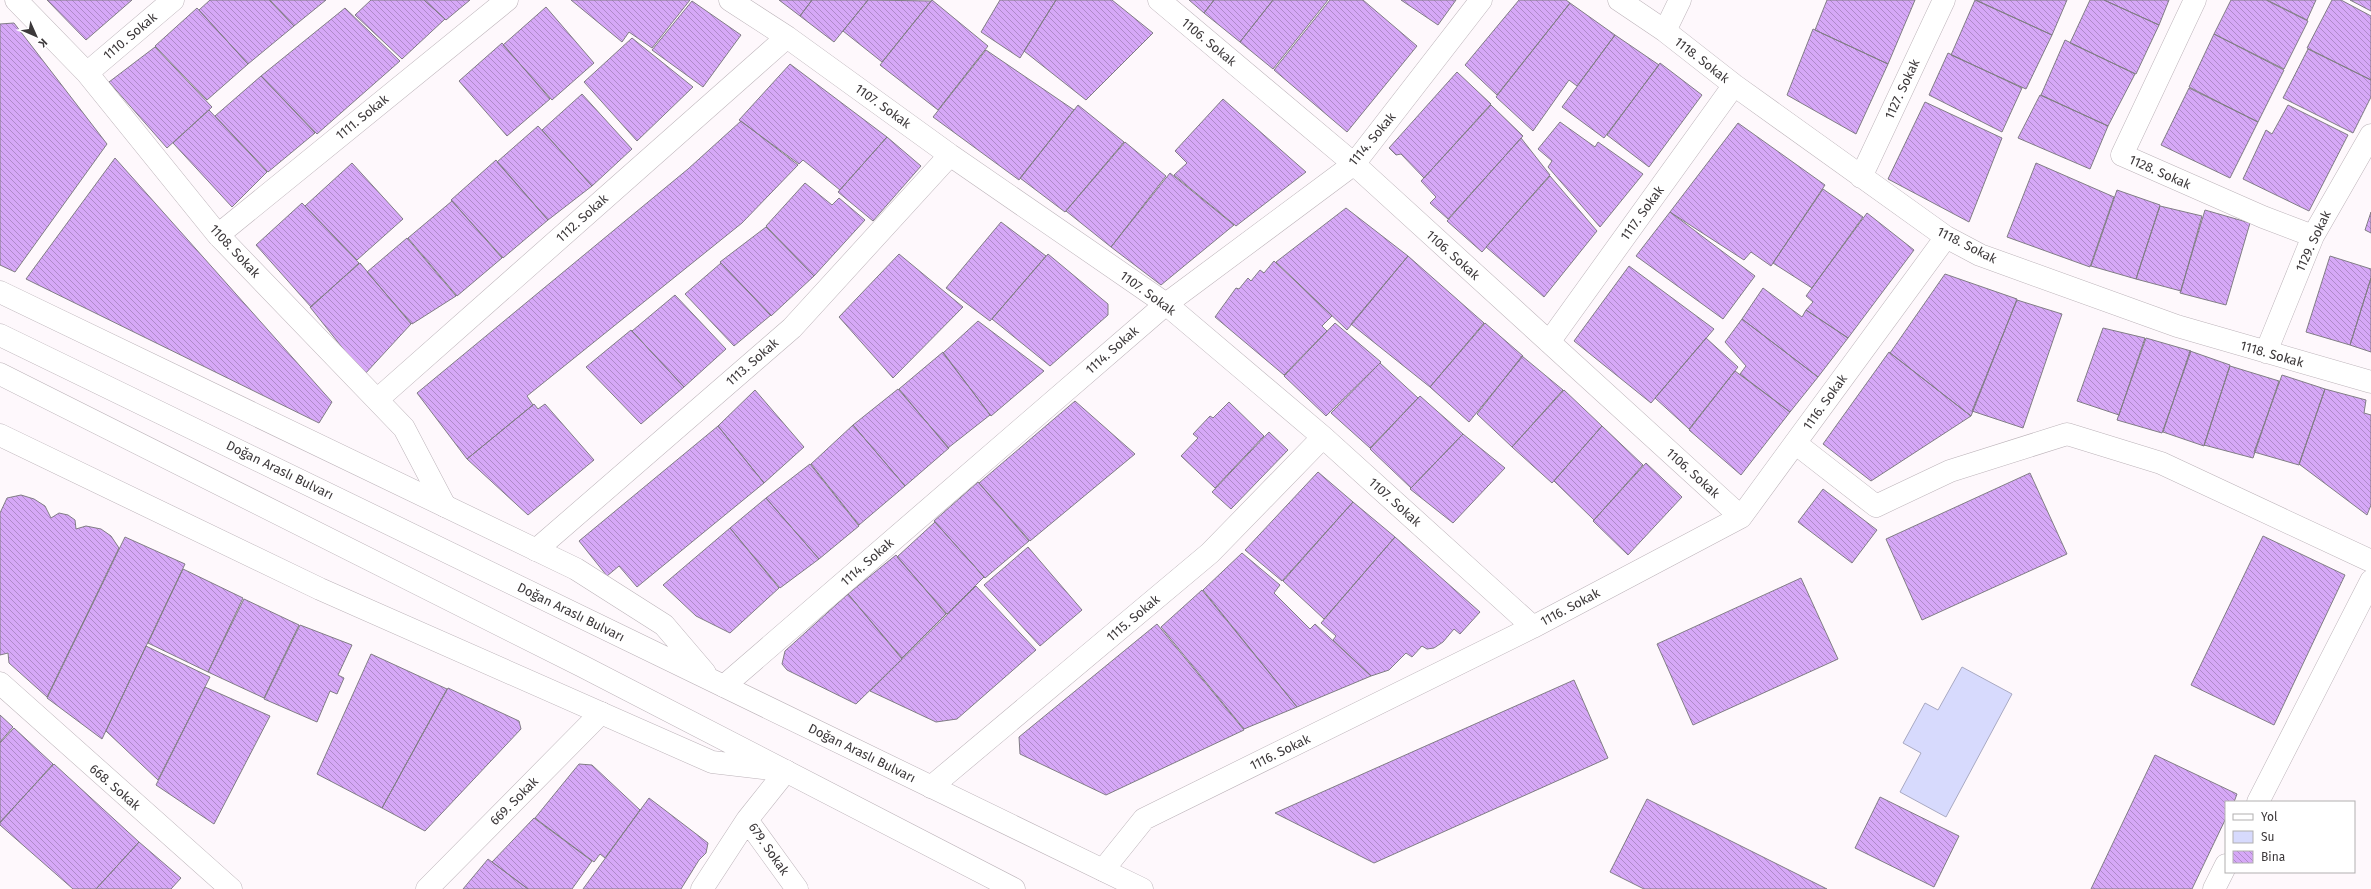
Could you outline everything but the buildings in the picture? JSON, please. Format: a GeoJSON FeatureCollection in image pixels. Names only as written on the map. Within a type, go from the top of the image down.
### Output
{"type":"FeatureCollection","features":[{"type":"Feature","properties":{"kind":"street","name":"1108. Sokak"},"geometry":{"type":"LineString","coordinates":[[16,0],[87,73],[218,235],[378,399],[404,428],[445,506]]}},
{"type":"Feature","properties":{"kind":"street","name":"1110. Sokak"},"geometry":{"type":"LineString","coordinates":[[87,73],[173,0]]}},
{"type":"Feature","properties":{"kind":"street","name":"1111. Sokak"},"geometry":{"type":"LineString","coordinates":[[218,235],[507,0]]}},
{"type":"Feature","properties":{"kind":"street","name":"1107. Sokak"},"geometry":{"type":"LineString","coordinates":[[730,0],[787,37],[950,155],[1166,304],[1323,437],[1533,627]]}},
{"type":"Feature","properties":{"kind":"street","name":"1106. Sokak"},"geometry":{"type":"LineString","coordinates":[[1159,0],[1354,164],[1741,518]]}},
{"type":"Feature","properties":{"kind":"street","name":"1114. Sokak"},"geometry":{"type":"LineString","coordinates":[[718,683],[1166,304],[1354,164],[1482,0]]}},
{"type":"Feature","properties":{"kind":"street","name":"1118. Sokak"},"geometry":{"type":"LineString","coordinates":[[1619,0],[1665,31],[1734,85],[1861,177],[1946,237],[1980,255],[2170,324],[2371,382]]}},
{"type":"Feature","properties":{"kind":"street"},"geometry":{"type":"LineString","coordinates":[[1665,31],[1680,0]]}},
{"type":"Feature","properties":{"kind":"street","name":"1127. Sokak"},"geometry":{"type":"LineString","coordinates":[[1861,177],[1944,0]]}},
{"type":"Feature","properties":{"kind":"street","name":"1128. Sokak"},"geometry":{"type":"LineString","coordinates":[[2195,0],[2122,155],[2263,217],[2313,236]]}},
{"type":"Feature","properties":{"kind":"street","name":"1112. Sokak"},"geometry":{"type":"LineString","coordinates":[[378,399],[787,37]]}},
{"type":"Feature","properties":{"kind":"street","name":"1117. Sokak"},"geometry":{"type":"LineString","coordinates":[[1549,342],[1734,85]]}},
{"type":"Feature","properties":{"kind":"street","name":"1129. Sokak"},"geometry":{"type":"LineString","coordinates":[[2266,352],[2313,236],[2371,135]]}},
{"type":"Feature","properties":{"kind":"street","name":"1113. Sokak"},"geometry":{"type":"LineString","coordinates":[[536,550],[792,328],[950,155]]}},
{"type":"Feature","properties":{"kind":"street","name":"1116. Sokak"},"geometry":{"type":"LineString","coordinates":[[1103,870],[1144,819],[1533,627],[1741,518],[1946,237]]}},
{"type":"Feature","properties":{"kind":"street"},"geometry":{"type":"LineString","coordinates":[[0,292],[576,568],[664,625],[718,683]]}},
{"type":"Feature","properties":{"kind":"street","name":"Doğan Araslı Bulvarı"},"geometry":{"type":"LineString","coordinates":[[0,335],[1142,889]]}},
{"type":"Feature","properties":{"kind":"street"},"geometry":{"type":"LineString","coordinates":[[0,374],[218,482],[786,771],[1014,889]]}},
{"type":"Feature","properties":{"kind":"street"},"geometry":{"type":"LineString","coordinates":[[1795,443],[1876,506],[1950,471],[2067,434],[2161,463],[2371,560]]}},
{"type":"Feature","properties":{"kind":"street"},"geometry":{"type":"LineString","coordinates":[[0,435],[320,589],[712,762],[786,771]]}},
{"type":"Feature","properties":{"kind":"street","name":"1115. Sokak"},"geometry":{"type":"LineString","coordinates":[[931,787],[1210,553],[1323,437]]}},
{"type":"Feature","properties":{"kind":"street"},"geometry":{"type":"LineString","coordinates":[[2259,801],[2371,581]]}},
{"type":"Feature","properties":{"kind":"street","name":"668. Sokak"},"geometry":{"type":"LineString","coordinates":[[0,683],[231,889]]}},
{"type":"Feature","properties":{"kind":"street","name":"669. Sokak"},"geometry":{"type":"LineString","coordinates":[[426,889],[601,713]]}},
{"type":"Feature","properties":{"kind":"street","name":"679. Sokak"},"geometry":{"type":"LineString","coordinates":[[786,771],[747,820],[797,889]]}},
{"type":"Feature","properties":{"kind":"street"},"geometry":{"type":"LineString","coordinates":[[702,889],[747,820]]}},
{"type":"Feature","properties":{"kind":"street"},"geometry":{"type":"LineString","coordinates":[[2214,889],[2225,868]]}},
{"type":"Feature","properties":{"kind":"water"},"geometry":{"type":"Polygon","coordinates":[[[1962,667],[2012,694],[1946,817],[1900,792],[1921,753],[1903,743],[1925,703],[1938,710],[1962,667]]]}}]}
